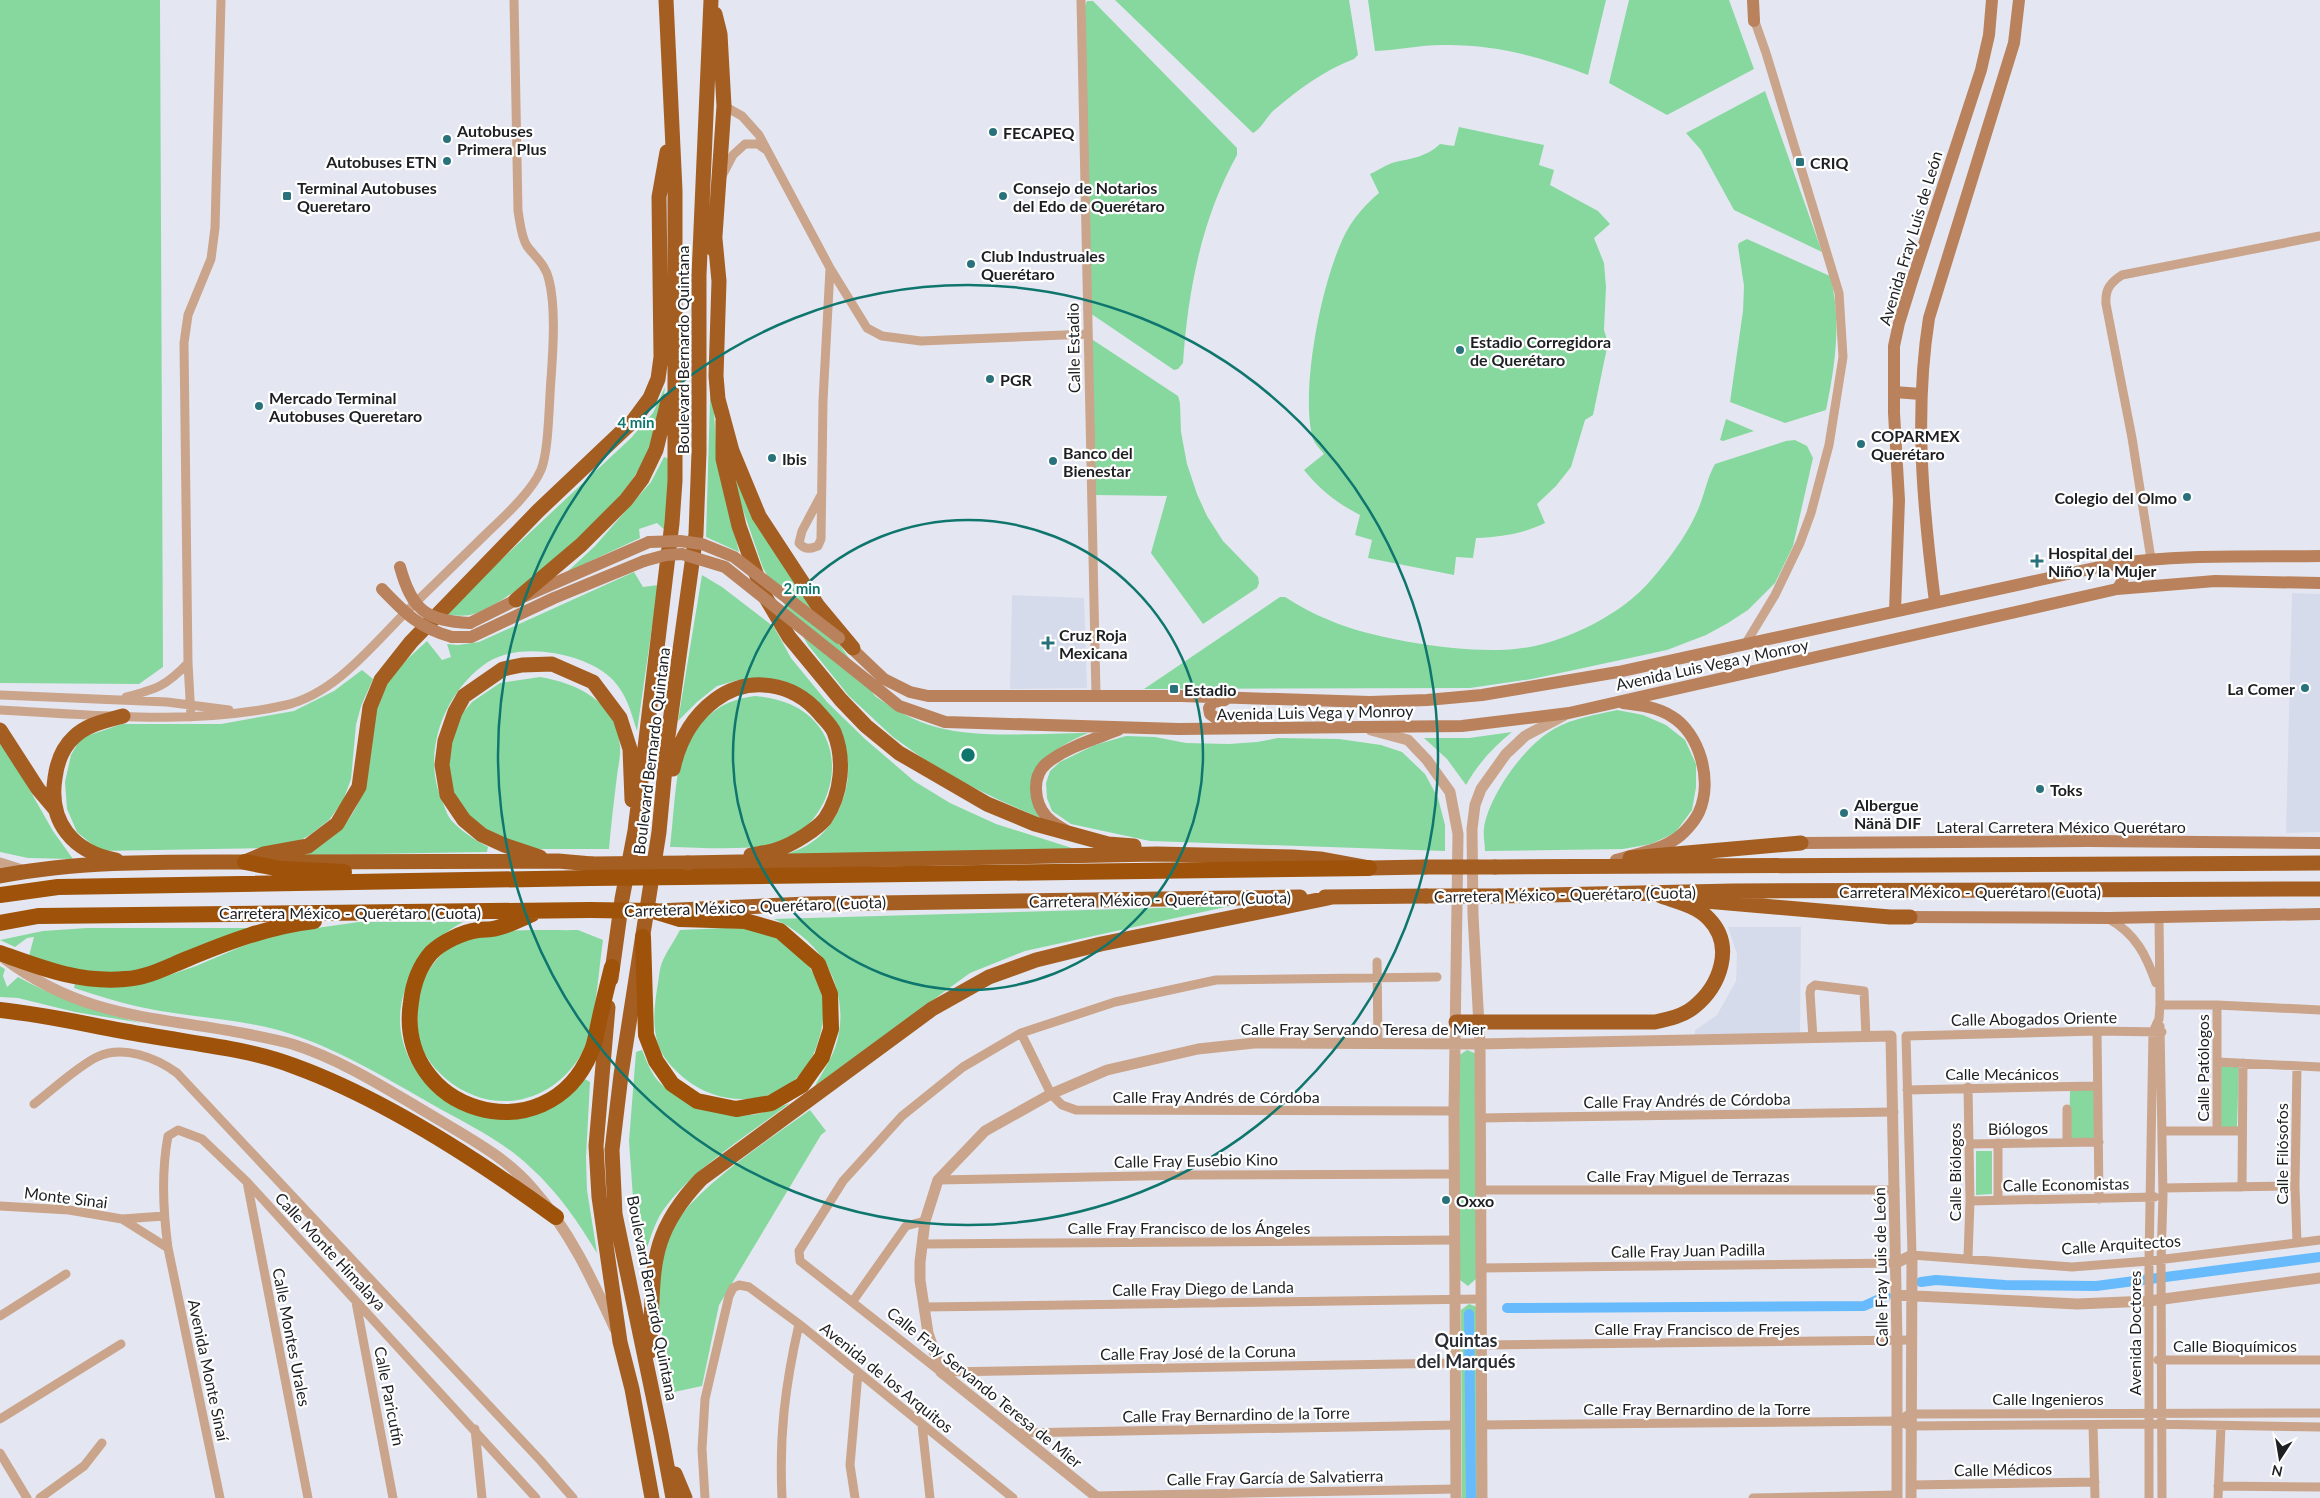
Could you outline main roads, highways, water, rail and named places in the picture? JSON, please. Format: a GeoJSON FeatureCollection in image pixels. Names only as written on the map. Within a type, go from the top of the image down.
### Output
{"type":"FeatureCollection","features":[{"type":"Feature","properties":{"kind":"highway","name":"Boulevard Bernardo Quintana"},"geometry":{"type":"LineString","coordinates":[[652,1498],[620,1342],[599,1198],[596,1146],[612,967],[636,831],[672,523],[675,481],[675,190],[666,0]]}},
{"type":"Feature","properties":{"kind":"highway","name":"Boulevard Bernardo Quintana"},"geometry":{"type":"LineString","coordinates":[[673,1498],[648,1367],[615,1214],[612,1150],[621,1075],[659,832],[668,736],[696,534],[699,452],[698,275],[711,0]]}},
{"type":"Feature","properties":{"kind":"highway"},"geometry":{"type":"LineString","coordinates":[[698,388],[704,354],[708,294],[715,239],[724,106],[720,34],[711,0]]}},
{"type":"Feature","properties":{"kind":"highway"},"geometry":{"type":"LineString","coordinates":[[245,862],[264,854],[308,846],[338,824],[359,787],[370,707],[381,680],[411,642],[538,511],[616,439],[650,398],[658,379],[662,357],[659,197],[672,131]]}},
{"type":"Feature","properties":{"kind":"highway"},"geometry":{"type":"LineString","coordinates":[[715,239],[720,281],[716,376],[723,420],[732,451],[759,516],[818,606],[853,648]]}},
{"type":"Feature","properties":{"kind":"highway"},"geometry":{"type":"LineString","coordinates":[[516,600],[581,545],[626,500],[642,479],[656,450],[674,373]]}},
{"type":"Feature","properties":{"kind":"highway"},"geometry":{"type":"LineString","coordinates":[[723,420],[723,459],[739,526],[763,593],[789,637],[825,682],[866,726],[899,753],[987,804],[1035,824],[1108,844],[1134,846],[1157,854]]}},
{"type":"Feature","properties":{"kind":"highway"},"geometry":{"type":"LineString","coordinates":[[558,861],[525,852],[482,835],[464,820],[447,795],[442,765],[445,741],[455,712],[464,696],[503,669],[522,665],[552,664],[592,682],[620,718],[630,748],[636,831]]}},
{"type":"Feature","properties":{"kind":"highway"},"geometry":{"type":"LineString","coordinates":[[659,832],[677,753],[685,732],[703,709],[724,693],[749,685],[776,685],[810,703],[834,730],[841,756],[838,789],[824,820],[801,838],[780,849],[716,862]]}},
{"type":"Feature","properties":{"kind":"highway"},"geometry":{"type":"LineString","coordinates":[[55,808],[54,785],[56,771],[59,758],[66,745],[86,728],[123,716]]}},
{"type":"Feature","properties":{"kind":"highway"},"geometry":{"type":"LineString","coordinates":[[0,730],[38,789],[55,808],[63,826],[81,847],[91,853],[107,858],[137,864]]}},
{"type":"Feature","properties":{"kind":"highway"},"geometry":{"type":"LineString","coordinates":[[1549,867],[1801,843]]}},
{"type":"Feature","properties":{"kind":"highway","name":"Carretera México - Querétaro (Cuota)"},"geometry":{"type":"LineString","coordinates":[[685,870],[716,862],[1157,854],[1293,857],[1320,859],[1369,868]]}},
{"type":"Feature","properties":{"kind":"highway","name":"Carretera México - Querétaro (Cuota)"},"geometry":{"type":"LineString","coordinates":[[0,876],[27,871],[137,864],[245,862],[558,861],[592,871]]}},
{"type":"Feature","properties":{"kind":"highway"},"geometry":{"type":"LineString","coordinates":[[245,862],[281,869],[398,875],[418,881]]}},
{"type":"Feature","properties":{"kind":"highway","name":"Carretera México - Querétaro (Cuota)"},"geometry":{"type":"LineString","coordinates":[[0,895],[58,887],[418,881],[592,871],[2320,863]]}},
{"type":"Feature","properties":{"kind":"highway","name":"Carretera México - Querétaro (Cuota)"},"geometry":{"type":"LineString","coordinates":[[0,923],[38,916],[590,910],[654,911],[845,903],[1658,893],[2320,889]]}},
{"type":"Feature","properties":{"kind":"highway"},"geometry":{"type":"LineString","coordinates":[[1658,893],[1695,900],[1890,918],[1910,917]]}},
{"type":"Feature","properties":{"kind":"highway"},"geometry":{"type":"LineString","coordinates":[[1456,1022],[1655,1022],[1676,1017],[1694,1007],[1715,982],[1722,964],[1724,949],[1710,920],[1696,909],[1658,893]]}},
{"type":"Feature","properties":{"kind":"highway"},"geometry":{"type":"LineString","coordinates":[[648,1367],[653,1310],[652,1280],[656,1250],[667,1222],[682,1199],[701,1178],[932,1009],[989,976],[1036,960],[1101,944],[1333,897]]}},
{"type":"Feature","properties":{"kind":"highway"},"geometry":{"type":"LineString","coordinates":[[538,911],[508,925],[473,931],[457,937],[431,953],[423,965],[413,985],[409,1013],[412,1038],[418,1058],[446,1092],[467,1105],[489,1112],[511,1113],[534,1108],[556,1097],[576,1078],[591,1052],[612,967]]}},
{"type":"Feature","properties":{"kind":"highway"},"geometry":{"type":"LineString","coordinates":[[643,937],[646,1035],[656,1061],[672,1084],[697,1101],[736,1109],[771,1104],[802,1085],[822,1057],[831,1029],[830,994],[818,964],[780,931],[745,921],[680,919],[654,911]]}},
{"type":"Feature","properties":{"kind":"highway"},"geometry":{"type":"LineString","coordinates":[[0,954],[21,965],[58,974],[102,979],[127,979],[150,974],[270,929],[322,920],[357,917],[388,918],[430,912]]}},
{"type":"Feature","properties":{"kind":"highway"},"geometry":{"type":"LineString","coordinates":[[0,932],[78,923],[181,921],[248,913]]}},
{"type":"Feature","properties":{"kind":"highway"},"geometry":{"type":"LineString","coordinates":[[0,1010],[219,1048],[269,1058],[292,1065],[341,1085],[406,1118],[523,1192],[556,1217]]}},
{"type":"Feature","properties":{"kind":"highway"},"geometry":{"type":"LineString","coordinates":[[662,1440],[684,1498]]}},
{"type":"Feature","properties":{"kind":"highway"},"geometry":{"type":"LineString","coordinates":[[641,1498],[642,1442]]}},
{"type":"Feature","properties":{"kind":"main road"},"geometry":{"type":"LineString","coordinates":[[1753,0],[1754,21]]}},
{"type":"Feature","properties":{"kind":"main road","name":"Avenida Fray Luis de León"},"geometry":{"type":"LineString","coordinates":[[1896,611],[1899,500],[1894,346],[1899,322],[1981,70],[1989,35],[1992,0]]}},
{"type":"Feature","properties":{"kind":"main road"},"geometry":{"type":"LineString","coordinates":[[1935,602],[1927,539],[1921,453],[1923,359],[1929,318],[2006,74],[2014,43],[2019,0]]}},
{"type":"Feature","properties":{"kind":"main road"},"geometry":{"type":"LineString","coordinates":[[1894,392],[1921,394]]}},
{"type":"Feature","properties":{"kind":"main road","name":"Avenida Luis Vega y Monroy"},"geometry":{"type":"LineString","coordinates":[[400,567],[406,590],[416,604],[433,617],[449,622],[470,622],[648,542],[680,540],[702,544],[734,557],[853,648],[884,679],[904,689],[928,696],[1096,696],[1370,702],[1427,700],[1482,694],[1618,672],[2113,564],[2151,559],[2236,555],[2320,556]]}},
{"type":"Feature","properties":{"kind":"main road","name":"Avenida Luis Vega y Monroy"},"geometry":{"type":"LineString","coordinates":[[382,589],[413,620],[434,632],[470,637],[554,598],[644,561],[666,555],[682,554],[725,567],[899,706],[945,722],[1123,728],[1287,729],[1462,726],[1569,713],[2117,589],[2215,581],[2320,583]]}},
{"type":"Feature","properties":{"kind":"main road"},"geometry":{"type":"LineString","coordinates":[[2113,564],[2122,570],[2123,575],[2122,584],[2117,589]]}},
{"type":"Feature","properties":{"kind":"main road"},"geometry":{"type":"LineString","coordinates":[[1242,698],[1213,702],[1209,708],[1210,714],[1216,718],[1287,729]]}},
{"type":"Feature","properties":{"kind":"main road"},"geometry":{"type":"LineString","coordinates":[[1616,701],[1661,710],[1682,724],[1692,737],[1699,753],[1704,793],[1699,812],[1674,840],[1616,860]]}},
{"type":"Feature","properties":{"kind":"main road"},"geometry":{"type":"LineString","coordinates":[[1069,832],[1047,817],[1039,802],[1036,792],[1037,779],[1042,769],[1047,763],[1088,741],[1123,728]]}},
{"type":"Feature","properties":{"kind":"main road","name":"Lateral Carretera México Querétaro"},"geometry":{"type":"LineString","coordinates":[[1801,843],[2088,841],[2320,844]]}},
{"type":"Feature","properties":{"kind":"main road"},"geometry":{"type":"LineString","coordinates":[[1910,917],[2109,918],[2320,914]]}},
{"type":"Feature","properties":{"kind":"waterway"},"geometry":{"type":"LineString","coordinates":[[1921,1282],[1936,1280],[2005,1285],[2096,1286],[2320,1257]]}},
{"type":"Feature","properties":{"kind":"waterway"},"geometry":{"type":"LineString","coordinates":[[1507,1308],[1864,1306],[1886,1296]]}},
{"type":"Feature","properties":{"kind":"waterway"},"geometry":{"type":"LineString","coordinates":[[1469,1314],[1471,1498]]}},
{"type":"Feature","properties":{"kind":"place","name":"FECAPEQ"},"geometry":{"type":"Point","coordinates":[993,132]}},
{"type":"Feature","properties":{"kind":"place","name":"Autobuses Primera Plus"},"geometry":{"type":"Point","coordinates":[447,139]}},
{"type":"Feature","properties":{"kind":"place","name":"Autobuses ETN"},"geometry":{"type":"Point","coordinates":[447,161]}},
{"type":"Feature","properties":{"kind":"place","name":"CRIQ"},"geometry":{"type":"Point","coordinates":[1800,162]}},
{"type":"Feature","properties":{"kind":"place","name":"Terminal Autobuses Queretaro"},"geometry":{"type":"Point","coordinates":[287,196]}},
{"type":"Feature","properties":{"kind":"place","name":"Consejo de Notarios del Edo de Querétaro"},"geometry":{"type":"Point","coordinates":[1003,196]}},
{"type":"Feature","properties":{"kind":"place","name":"Club Industruales Querétaro"},"geometry":{"type":"Point","coordinates":[971,264]}},
{"type":"Feature","properties":{"kind":"place","name":"Estadio Corregidora de Querétaro"},"geometry":{"type":"Point","coordinates":[1460,350]}},
{"type":"Feature","properties":{"kind":"place","name":"PGR"},"geometry":{"type":"Point","coordinates":[990,379]}},
{"type":"Feature","properties":{"kind":"place","name":"Mercado Terminal Autobuses Queretaro"},"geometry":{"type":"Point","coordinates":[259,406]}},
{"type":"Feature","properties":{"kind":"place","name":"COPARMEX Querétaro"},"geometry":{"type":"Point","coordinates":[1861,444]}},
{"type":"Feature","properties":{"kind":"place","name":"Ibis"},"geometry":{"type":"Point","coordinates":[772,458]}},
{"type":"Feature","properties":{"kind":"place","name":"Banco del Bienestar"},"geometry":{"type":"Point","coordinates":[1053,461]}},
{"type":"Feature","properties":{"kind":"place","name":"Colegio del Olmo"},"geometry":{"type":"Point","coordinates":[2187,497]}},
{"type":"Feature","properties":{"kind":"place","name":"Hospital del Niño y la Mujer"},"geometry":{"type":"Point","coordinates":[2037,561]}},
{"type":"Feature","properties":{"kind":"place","name":"Cruz Roja Mexicana"},"geometry":{"type":"Point","coordinates":[1048,643]}},
{"type":"Feature","properties":{"kind":"place","name":"La Comer"},"geometry":{"type":"Point","coordinates":[2305,688]}},
{"type":"Feature","properties":{"kind":"place","name":"Estadio"},"geometry":{"type":"Point","coordinates":[1174,689]}},
{"type":"Feature","properties":{"kind":"place","name":"Toks"},"geometry":{"type":"Point","coordinates":[2040,789]}},
{"type":"Feature","properties":{"kind":"place","name":"Albergue Nänä DIF"},"geometry":{"type":"Point","coordinates":[1844,813]}},
{"type":"Feature","properties":{"kind":"place","name":"Oxxo"},"geometry":{"type":"Point","coordinates":[1446,1200]}},
{"type":"Feature","properties":{"kind":"district","name":"Quintas del Marqués"},"geometry":{"type":"Point","coordinates":[1466,1350]}}]}
